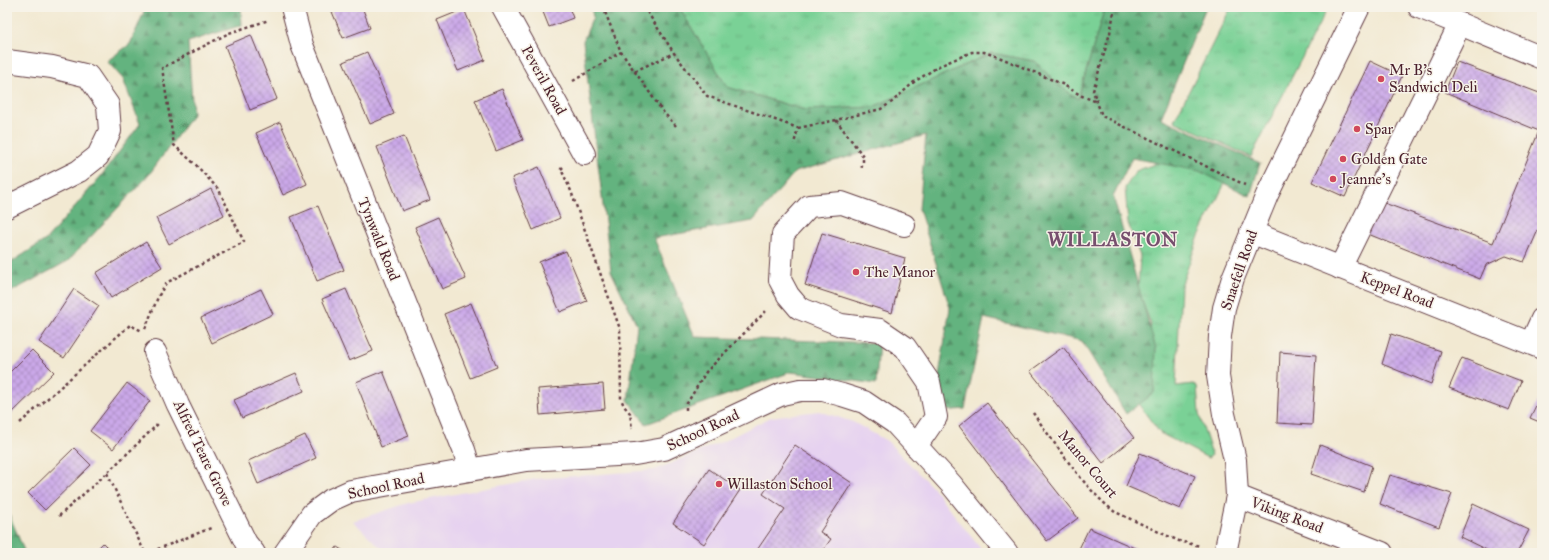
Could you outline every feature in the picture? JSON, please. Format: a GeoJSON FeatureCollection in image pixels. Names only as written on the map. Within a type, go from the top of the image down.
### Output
{"type":"FeatureCollection","features":[{"type":"Feature","properties":{"kind":"street","name":"Peveril Road"},"geometry":{"type":"LineString","coordinates":[[503,7],[584,154]]}},
{"type":"Feature","properties":{"kind":"street","name":"Snaefell Road"},"geometry":{"type":"LineString","coordinates":[[1225,552],[1236,496],[1235,460],[1224,414],[1218,376],[1220,336],[1224,308],[1233,278],[1267,195],[1359,7]]}},
{"type":"Feature","properties":{"kind":"street"},"geometry":{"type":"LineString","coordinates":[[1418,7],[1542,58]]}},
{"type":"Feature","properties":{"kind":"street","name":"Tynwald Road"},"geometry":{"type":"LineString","coordinates":[[293,10],[302,45],[461,443],[470,470]]}},
{"type":"Feature","properties":{"kind":"street"},"geometry":{"type":"LineString","coordinates":[[1340,268],[1460,24]]}},
{"type":"Feature","properties":{"kind":"street"},"geometry":{"type":"LineString","coordinates":[[7,61],[52,68],[88,76],[108,105],[110,131],[98,156],[79,171],[7,207]]}},
{"type":"Feature","properties":{"kind":"street"},"geometry":{"type":"LineString","coordinates":[[904,225],[842,203],[808,206],[783,234],[780,280],[788,295],[799,308],[841,325],[880,330],[905,347],[929,382],[936,417],[916,446]]}},
{"type":"Feature","properties":{"kind":"street","name":"Keppel Road"},"geometry":{"type":"LineString","coordinates":[[1251,232],[1536,345]]}},
{"type":"Feature","properties":{"kind":"street"},"geometry":{"type":"LineString","coordinates":[[1536,345],[1542,319]]}},
{"type":"Feature","properties":{"kind":"street","name":"Alfred Teare Grove"},"geometry":{"type":"LineString","coordinates":[[155,352],[178,405],[246,543],[254,553]]}},
{"type":"Feature","properties":{"kind":"street","name":"School Road"},"geometry":{"type":"LineString","coordinates":[[285,553],[312,514],[331,500],[350,491],[526,460],[635,454],[664,449],[782,394],[800,390],[823,390],[864,402],[895,424],[951,484],[1002,551]]}},
{"type":"Feature","properties":{"kind":"street","name":"Viking Road"},"geometry":{"type":"LineString","coordinates":[[1236,496],[1382,553]]}},
{"type":"Feature","properties":{"kind":"path"},"geometry":{"type":"LineString","coordinates":[[603,7],[621,52],[664,113],[676,126]]}},
{"type":"Feature","properties":{"kind":"path"},"geometry":{"type":"LineString","coordinates":[[644,7],[674,54],[707,96],[798,128],[881,109],[892,102],[914,82],[939,66],[972,52],[984,52],[1001,58],[1062,84],[1082,96],[1097,102]]}},
{"type":"Feature","properties":{"kind":"path"},"geometry":{"type":"LineString","coordinates":[[1115,7],[1110,33],[1093,91],[1102,116],[1267,195]]}},
{"type":"Feature","properties":{"kind":"path"},"geometry":{"type":"LineString","coordinates":[[20,423],[130,325],[144,332],[158,297],[166,283],[244,242],[219,190],[196,165],[174,145],[162,68],[229,33],[293,10]]}},
{"type":"Feature","properties":{"kind":"path"},"geometry":{"type":"LineString","coordinates":[[552,94],[621,52]]}},
{"type":"Feature","properties":{"kind":"path"},"geometry":{"type":"LineString","coordinates":[[634,71],[674,54]]}},
{"type":"Feature","properties":{"kind":"path"},"geometry":{"type":"LineString","coordinates":[[836,120],[863,156],[861,170]]}},
{"type":"Feature","properties":{"kind":"path"},"geometry":{"type":"LineString","coordinates":[[794,144],[798,128]]}},
{"type":"Feature","properties":{"kind":"path"},"geometry":{"type":"LineString","coordinates":[[584,154],[561,169],[571,191],[605,291],[620,329],[621,399],[624,406],[630,413],[635,454]]}},
{"type":"Feature","properties":{"kind":"path"},"geometry":{"type":"LineString","coordinates":[[686,439],[686,405],[706,372],[770,307],[788,295]]}},
{"type":"Feature","properties":{"kind":"path"},"geometry":{"type":"LineString","coordinates":[[58,516],[107,473],[178,405]]}},
{"type":"Feature","properties":{"kind":"path","name":"Manor Court"},"geometry":{"type":"LineString","coordinates":[[1033,413],[1080,476],[1107,506],[1115,512],[1179,541],[1225,552]]}},
{"type":"Feature","properties":{"kind":"path"},"geometry":{"type":"LineString","coordinates":[[107,473],[145,553]]}},
{"type":"Feature","properties":{"kind":"path"},"geometry":{"type":"LineString","coordinates":[[153,553],[158,548],[235,519]]}},
{"type":"Feature","properties":{"kind":"shaded area","name":"Willaston School"},"geometry":{"type":"Polygon","coordinates":[[[819,411],[853,422],[887,441],[934,489],[984,553],[386,553],[353,521],[408,503],[536,479],[655,470],[724,441],[771,417],[819,411]]]}},
{"type":"Feature","properties":{"kind":"green space"},"geometry":{"type":"Polygon","coordinates":[[[142,7],[241,7],[242,25],[188,42],[193,114],[148,176],[68,261],[7,294],[7,265],[47,239],[101,176],[140,124],[123,79],[107,61],[130,44],[144,12],[142,7]]]}},
{"type":"Feature","properties":{"kind":"green space"},"geometry":{"type":"Polygon","coordinates":[[[591,7],[679,7],[727,87],[805,110],[873,107],[991,53],[1034,61],[1060,86],[1078,99],[1105,7],[1206,7],[1161,118],[1260,163],[1250,196],[1199,171],[1132,158],[1113,196],[1156,349],[1154,393],[1126,414],[1082,341],[984,318],[965,409],[933,412],[950,308],[919,209],[926,135],[795,172],[753,221],[654,238],[695,337],[879,343],[876,384],[791,372],[646,424],[628,400],[637,325],[611,271],[583,41],[593,17],[591,7]]]}},
{"type":"Feature","properties":{"kind":"green space"},"geometry":{"type":"Polygon","coordinates":[[[679,7],[1105,7],[1078,99],[1060,86],[1034,61],[991,53],[873,107],[805,110],[727,87],[679,7]]]}},
{"type":"Feature","properties":{"kind":"green space"},"geometry":{"type":"Polygon","coordinates":[[[1231,7],[1328,7],[1251,157],[1174,121],[1231,7]]]}},
{"type":"Feature","properties":{"kind":"green space"},"geometry":{"type":"Polygon","coordinates":[[[1160,162],[1190,162],[1226,181],[1199,236],[1181,286],[1176,386],[1193,384],[1197,386],[1199,414],[1212,455],[1208,458],[1160,433],[1128,390],[1146,371],[1151,324],[1138,291],[1140,256],[1128,223],[1125,188],[1136,171],[1160,162]]]}},
{"type":"Feature","properties":{"kind":"green space"},"geometry":{"type":"Polygon","coordinates":[[[7,509],[25,553],[7,553],[7,509]]]}},
{"type":"Feature","properties":{"kind":"building"},"geometry":{"type":"Polygon","coordinates":[[[330,7],[362,7],[370,28],[343,38],[330,7]]]}},
{"type":"Feature","properties":{"kind":"building"},"geometry":{"type":"Polygon","coordinates":[[[541,7],[569,7],[573,18],[549,27],[541,7]]]}},
{"type":"Feature","properties":{"kind":"building"},"geometry":{"type":"Polygon","coordinates":[[[464,9],[485,60],[458,71],[437,20],[464,9]]]}},
{"type":"Feature","properties":{"kind":"building"},"geometry":{"type":"Polygon","coordinates":[[[251,35],[277,99],[250,110],[225,46],[251,35]]]}},
{"type":"Feature","properties":{"kind":"building"},"geometry":{"type":"Polygon","coordinates":[[[367,52],[394,114],[370,124],[343,62],[367,52]]]}},
{"type":"Feature","properties":{"kind":"building"},"geometry":{"type":"Polygon","coordinates":[[[1370,61],[1402,76],[1345,197],[1312,182],[1370,61]]]}},
{"type":"Feature","properties":{"kind":"building"},"geometry":{"type":"Polygon","coordinates":[[[1457,62],[1542,94],[1542,221],[1524,262],[1506,256],[1486,265],[1480,279],[1363,232],[1376,200],[1493,243],[1539,131],[1445,92],[1457,62]]]}},
{"type":"Feature","properties":{"kind":"building"},"geometry":{"type":"Polygon","coordinates":[[[502,89],[523,140],[496,151],[475,100],[502,89]]]}},
{"type":"Feature","properties":{"kind":"building"},"geometry":{"type":"Polygon","coordinates":[[[280,122],[307,184],[283,195],[256,133],[280,122]]]}},
{"type":"Feature","properties":{"kind":"building"},"geometry":{"type":"Polygon","coordinates":[[[404,136],[430,200],[402,211],[377,147],[404,136]]]}},
{"type":"Feature","properties":{"kind":"building"},"geometry":{"type":"Polygon","coordinates":[[[539,167],[560,218],[533,230],[512,178],[539,167]]]}},
{"type":"Feature","properties":{"kind":"building"},"geometry":{"type":"Polygon","coordinates":[[[211,189],[224,215],[169,244],[156,218],[211,189]]]}},
{"type":"Feature","properties":{"kind":"building"},"geometry":{"type":"Polygon","coordinates":[[[318,206],[344,270],[317,281],[291,217],[318,206]]]}},
{"type":"Feature","properties":{"kind":"building"},"geometry":{"type":"Polygon","coordinates":[[[438,217],[466,279],[442,289],[415,227],[438,217]]]}},
{"type":"Feature","properties":{"kind":"building","name":"The Manor"},"geometry":{"type":"Polygon","coordinates":[[[822,233],[905,258],[892,313],[805,285],[822,233]]]}},
{"type":"Feature","properties":{"kind":"building"},"geometry":{"type":"Polygon","coordinates":[[[146,242],[162,267],[111,298],[96,273],[146,242]]]}},
{"type":"Feature","properties":{"kind":"building"},"geometry":{"type":"Polygon","coordinates":[[[566,251],[587,301],[560,312],[539,262],[566,251]]]}},
{"type":"Feature","properties":{"kind":"building"},"geometry":{"type":"Polygon","coordinates":[[[74,289],[99,306],[64,358],[39,342],[74,289]]]}},
{"type":"Feature","properties":{"kind":"building"},"geometry":{"type":"Polygon","coordinates":[[[261,289],[273,314],[212,343],[201,318],[261,289]]]}},
{"type":"Feature","properties":{"kind":"building"},"geometry":{"type":"Polygon","coordinates":[[[346,289],[373,351],[349,361],[322,299],[346,289]]]}},
{"type":"Feature","properties":{"kind":"building"},"geometry":{"type":"Polygon","coordinates":[[[471,303],[497,367],[470,378],[444,314],[471,303]]]}},
{"type":"Feature","properties":{"kind":"building"},"geometry":{"type":"Polygon","coordinates":[[[1391,334],[1441,351],[1431,384],[1382,364],[1391,334]]]}},
{"type":"Feature","properties":{"kind":"building"},"geometry":{"type":"Polygon","coordinates":[[[1063,347],[1134,438],[1103,463],[1030,371],[1063,347]]]}},
{"type":"Feature","properties":{"kind":"building"},"geometry":{"type":"Polygon","coordinates":[[[32,350],[54,372],[10,415],[7,411],[7,375],[32,350]]]}},
{"type":"Feature","properties":{"kind":"building"},"geometry":{"type":"Polygon","coordinates":[[[1280,352],[1316,355],[1312,425],[1277,423],[1280,352]]]}},
{"type":"Feature","properties":{"kind":"building"},"geometry":{"type":"Polygon","coordinates":[[[1462,358],[1521,381],[1509,410],[1449,388],[1462,358]]]}},
{"type":"Feature","properties":{"kind":"building"},"geometry":{"type":"Polygon","coordinates":[[[383,371],[409,436],[381,447],[356,382],[383,371]]]}},
{"type":"Feature","properties":{"kind":"building"},"geometry":{"type":"Polygon","coordinates":[[[296,373],[304,391],[242,418],[234,400],[296,373]]]}},
{"type":"Feature","properties":{"kind":"building"},"geometry":{"type":"Polygon","coordinates":[[[127,383],[150,401],[113,449],[90,431],[127,383]]]}},
{"type":"Feature","properties":{"kind":"building"},"geometry":{"type":"Polygon","coordinates":[[[603,384],[605,409],[540,415],[538,389],[603,384]]]}},
{"type":"Feature","properties":{"kind":"building"},"geometry":{"type":"Polygon","coordinates":[[[1542,393],[1542,423],[1530,418],[1542,393]]]}},
{"type":"Feature","properties":{"kind":"building"},"geometry":{"type":"Polygon","coordinates":[[[987,403],[1078,518],[1047,541],[959,426],[987,403]]]}},
{"type":"Feature","properties":{"kind":"building"},"geometry":{"type":"Polygon","coordinates":[[[305,435],[316,458],[258,484],[248,461],[305,435]]]}},
{"type":"Feature","properties":{"kind":"building"},"geometry":{"type":"Polygon","coordinates":[[[795,445],[852,483],[820,532],[831,539],[821,553],[755,553],[785,509],[763,494],[795,445]]]}},
{"type":"Feature","properties":{"kind":"building"},"geometry":{"type":"Polygon","coordinates":[[[1320,445],[1372,466],[1364,492],[1311,474],[1320,445]]]}},
{"type":"Feature","properties":{"kind":"building"},"geometry":{"type":"Polygon","coordinates":[[[74,448],[91,465],[45,510],[28,493],[74,448]]]}},
{"type":"Feature","properties":{"kind":"building"},"geometry":{"type":"Polygon","coordinates":[[[1140,453],[1195,476],[1180,509],[1126,486],[1140,453]]]}},
{"type":"Feature","properties":{"kind":"building"},"geometry":{"type":"Polygon","coordinates":[[[709,469],[740,490],[704,544],[673,523],[709,469]]]}},
{"type":"Feature","properties":{"kind":"building"},"geometry":{"type":"Polygon","coordinates":[[[1390,475],[1452,494],[1439,527],[1380,504],[1390,475]]]}},
{"type":"Feature","properties":{"kind":"building"},"geometry":{"type":"Polygon","coordinates":[[[1473,504],[1529,530],[1517,553],[1493,553],[1460,537],[1473,504]]]}},
{"type":"Feature","properties":{"kind":"building"},"geometry":{"type":"Polygon","coordinates":[[[1089,528],[1146,553],[1077,553],[1089,528]]]}},
{"type":"Feature","properties":{"kind":"building"},"geometry":{"type":"Polygon","coordinates":[[[103,543],[113,553],[93,553],[103,543]]]}},
{"type":"Feature","properties":{"kind":"building"},"geometry":{"type":"Polygon","coordinates":[[[337,547],[347,553],[333,553],[337,547]]]}},
{"type":"Feature","properties":{"kind":"place","name":"Mr B's Sandwich Deli"},"geometry":{"type":"Point","coordinates":[1381,79]}},
{"type":"Feature","properties":{"kind":"place","name":"Spar"},"geometry":{"type":"Point","coordinates":[1357,129]}},
{"type":"Feature","properties":{"kind":"place","name":"Golden Gate"},"geometry":{"type":"Point","coordinates":[1343,159]}},
{"type":"Feature","properties":{"kind":"place","name":"Jeanne's"},"geometry":{"type":"Point","coordinates":[1333,179]}},
{"type":"Feature","properties":{"kind":"place","name":"The Manor"},"geometry":{"type":"Point","coordinates":[856,272]}},
{"type":"Feature","properties":{"kind":"place","name":"Willaston School"},"geometry":{"type":"Point","coordinates":[719,484]}},
{"type":"Feature","properties":{"kind":"district","name":"WILLASTON"},"geometry":{"type":"Point","coordinates":[1113,239]}}]}
